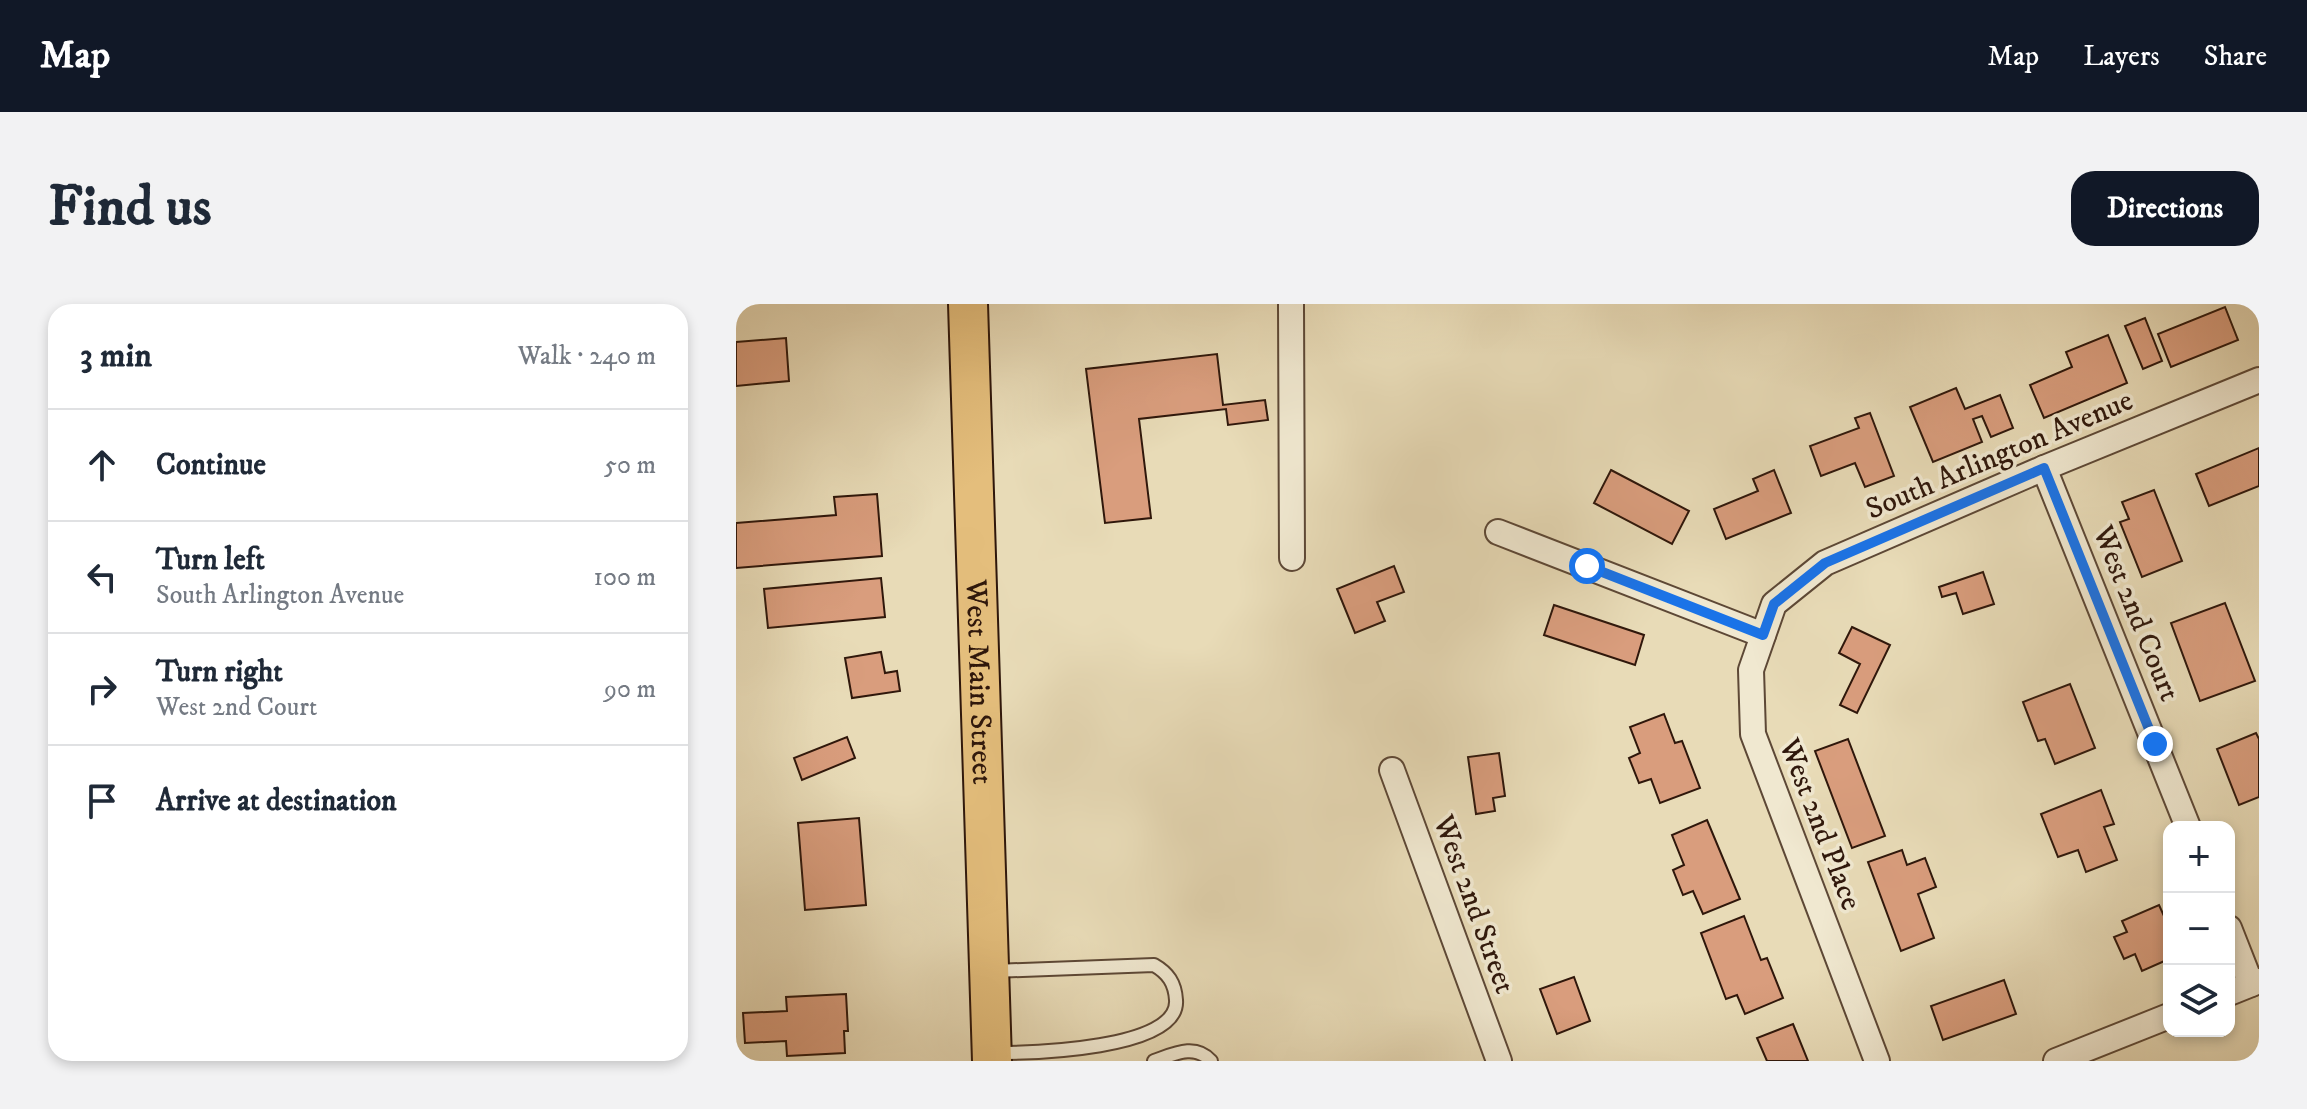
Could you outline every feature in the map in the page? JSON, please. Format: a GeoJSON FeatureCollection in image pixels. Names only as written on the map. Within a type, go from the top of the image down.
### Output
{"type":"FeatureCollection","features":[{"type":"Feature","properties":{"kind":"main road","name":"West Main Street"},"geometry":{"type":"LineString","coordinates":[[968,304],[992,1057]]}},
{"type":"Feature","properties":{"kind":"street"},"geometry":{"type":"LineString","coordinates":[[1291,304],[1292,558]]}},
{"type":"Feature","properties":{"kind":"street","name":"South Arlington Avenue"},"geometry":{"type":"LineString","coordinates":[[1774,604],[1825,563],[2044,468],[2259,380]]}},
{"type":"Feature","properties":{"kind":"street","name":"West 2nd Court"},"geometry":{"type":"LineString","coordinates":[[2044,468],[2186,821]]}},
{"type":"Feature","properties":{"kind":"street"},"geometry":{"type":"LineString","coordinates":[[1498,532],[1763,635]]}},
{"type":"Feature","properties":{"kind":"street","name":"West 2nd Place"},"geometry":{"type":"LineString","coordinates":[[1774,604],[1751,670],[1753,734],[1877,1061]]}},
{"type":"Feature","properties":{"kind":"street","name":"West 2nd Street"},"geometry":{"type":"LineString","coordinates":[[1392,770],[1499,1061]]}},
{"type":"Feature","properties":{"kind":"street"},"geometry":{"type":"LineString","coordinates":[[2235,948],[2246,986]]}},
{"type":"Feature","properties":{"kind":"street"},"geometry":{"type":"LineString","coordinates":[[2056,1061],[2163,1018]]}},
{"type":"Feature","properties":{"kind":"lane"},"geometry":{"type":"LineString","coordinates":[[989,971],[1154,965],[1170,979],[1177,1002],[1175,1013],[1167,1021],[1113,1044],[992,1057]]}},
{"type":"Feature","properties":{"kind":"lane"},"geometry":{"type":"LineString","coordinates":[[1154,1061],[1190,1050],[1200,1051],[1211,1061]]}},
{"type":"Feature","properties":{"kind":"building"},"geometry":{"type":"Polygon","coordinates":[[[2225,307],[2238,340],[2171,367],[2158,334],[2225,307]]]}},
{"type":"Feature","properties":{"kind":"building"},"geometry":{"type":"Polygon","coordinates":[[[2145,318],[2162,361],[2143,369],[2125,326],[2145,318]]]}},
{"type":"Feature","properties":{"kind":"building"},"geometry":{"type":"Polygon","coordinates":[[[2108,335],[2127,383],[2044,418],[2030,385],[2072,367],[2066,352],[2108,335]]]}},
{"type":"Feature","properties":{"kind":"building"},"geometry":{"type":"Polygon","coordinates":[[[786,338],[789,381],[736,386],[736,342],[786,338]]]}},
{"type":"Feature","properties":{"kind":"building"},"geometry":{"type":"Polygon","coordinates":[[[1217,354],[1223,405],[1265,400],[1268,420],[1228,425],[1226,409],[1139,419],[1151,518],[1105,523],[1086,369],[1217,354]]]}},
{"type":"Feature","properties":{"kind":"building"},"geometry":{"type":"Polygon","coordinates":[[[1956,388],[1965,409],[2000,395],[2013,428],[1991,437],[1982,416],[1973,419],[1982,442],[1933,462],[1910,407],[1956,388]]]}},
{"type":"Feature","properties":{"kind":"building"},"geometry":{"type":"Polygon","coordinates":[[[1870,413],[1894,476],[1865,487],[1855,463],[1821,476],[1810,446],[1859,428],[1855,418],[1870,413]]]}},
{"type":"Feature","properties":{"kind":"building"},"geometry":{"type":"Polygon","coordinates":[[[2259,448],[2259,486],[2209,506],[2196,474],[2259,448]]]}},
{"type":"Feature","properties":{"kind":"building"},"geometry":{"type":"Polygon","coordinates":[[[1611,470],[1689,511],[1672,544],[1594,503],[1611,470]]]}},
{"type":"Feature","properties":{"kind":"building"},"geometry":{"type":"Polygon","coordinates":[[[1774,470],[1791,513],[1726,539],[1714,509],[1758,491],[1753,479],[1774,470]]]}},
{"type":"Feature","properties":{"kind":"building"},"geometry":{"type":"Polygon","coordinates":[[[2154,490],[2182,561],[2142,577],[2120,522],[2129,519],[2122,502],[2154,490]]]}},
{"type":"Feature","properties":{"kind":"building"},"geometry":{"type":"Polygon","coordinates":[[[877,494],[882,556],[736,568],[736,523],[836,515],[834,497],[877,494]]]}},
{"type":"Feature","properties":{"kind":"building"},"geometry":{"type":"Polygon","coordinates":[[[1394,566],[1404,592],[1377,602],[1385,621],[1355,633],[1337,589],[1394,566]]]}},
{"type":"Feature","properties":{"kind":"building"},"geometry":{"type":"Polygon","coordinates":[[[1983,572],[1994,604],[1963,614],[1956,593],[1942,597],[1939,587],[1983,572]]]}},
{"type":"Feature","properties":{"kind":"building"},"geometry":{"type":"Polygon","coordinates":[[[881,578],[885,617],[768,628],[764,589],[881,578]]]}},
{"type":"Feature","properties":{"kind":"building"},"geometry":{"type":"Polygon","coordinates":[[[2225,603],[2255,681],[2200,701],[2171,623],[2225,603]]]}},
{"type":"Feature","properties":{"kind":"building"},"geometry":{"type":"Polygon","coordinates":[[[1554,605],[1644,635],[1635,665],[1544,635],[1554,605]]]}},
{"type":"Feature","properties":{"kind":"building"},"geometry":{"type":"Polygon","coordinates":[[[1852,627],[1890,645],[1857,713],[1840,705],[1860,664],[1839,653],[1852,627]]]}},
{"type":"Feature","properties":{"kind":"building"},"geometry":{"type":"Polygon","coordinates":[[[881,652],[885,673],[897,671],[900,691],[852,698],[845,658],[881,652]]]}},
{"type":"Feature","properties":{"kind":"building"},"geometry":{"type":"Polygon","coordinates":[[[2070,684],[2095,748],[2055,764],[2045,739],[2038,741],[2023,702],[2070,684]]]}},
{"type":"Feature","properties":{"kind":"building"},"geometry":{"type":"Polygon","coordinates":[[[1664,714],[1675,743],[1682,741],[1700,788],[1660,803],[1651,779],[1639,783],[1629,758],[1640,753],[1630,727],[1664,714]]]}},
{"type":"Feature","properties":{"kind":"building"},"geometry":{"type":"Polygon","coordinates":[[[2256,733],[2259,739],[2259,797],[2239,805],[2217,749],[2256,733]]]}},
{"type":"Feature","properties":{"kind":"building"},"geometry":{"type":"Polygon","coordinates":[[[847,737],[855,758],[802,780],[794,758],[847,737]]]}},
{"type":"Feature","properties":{"kind":"building"},"geometry":{"type":"Polygon","coordinates":[[[1848,739],[1885,836],[1852,848],[1815,751],[1848,739]]]}},
{"type":"Feature","properties":{"kind":"building"},"geometry":{"type":"Polygon","coordinates":[[[1499,753],[1505,796],[1493,798],[1495,811],[1476,814],[1468,757],[1499,753]]]}},
{"type":"Feature","properties":{"kind":"building"},"geometry":{"type":"Polygon","coordinates":[[[2101,790],[2114,824],[2104,827],[2117,860],[2086,872],[2078,850],[2058,857],[2041,814],[2101,790]]]}},
{"type":"Feature","properties":{"kind":"building"},"geometry":{"type":"Polygon","coordinates":[[[859,818],[866,905],[805,910],[798,823],[859,818]]]}},
{"type":"Feature","properties":{"kind":"building"},"geometry":{"type":"Polygon","coordinates":[[[1707,820],[1740,899],[1703,914],[1693,891],[1683,895],[1673,870],[1684,865],[1672,835],[1707,820]]]}},
{"type":"Feature","properties":{"kind":"building"},"geometry":{"type":"Polygon","coordinates":[[[1902,850],[1907,865],[1925,858],[1936,887],[1918,894],[1934,938],[1901,951],[1868,862],[1902,850]]]}},
{"type":"Feature","properties":{"kind":"building"},"geometry":{"type":"Polygon","coordinates":[[[2159,905],[2163,914],[2163,962],[2142,971],[2135,954],[2124,959],[2114,937],[2127,932],[2122,921],[2159,905]]]}},
{"type":"Feature","properties":{"kind":"building"},"geometry":{"type":"Polygon","coordinates":[[[1744,916],[1761,960],[1767,958],[1783,998],[1745,1014],[1737,995],[1726,999],[1701,933],[1744,916]]]}},
{"type":"Feature","properties":{"kind":"building"},"geometry":{"type":"Polygon","coordinates":[[[1574,977],[1590,1021],[1557,1034],[1540,989],[1574,977]]]}},
{"type":"Feature","properties":{"kind":"building"},"geometry":{"type":"Polygon","coordinates":[[[2004,980],[2016,1014],[1943,1040],[1931,1006],[2004,980]]]}},
{"type":"Feature","properties":{"kind":"building"},"geometry":{"type":"Polygon","coordinates":[[[846,994],[848,1031],[844,1031],[845,1053],[787,1056],[786,1041],[745,1043],[743,1013],[787,1011],[786,997],[846,994]]]}},
{"type":"Feature","properties":{"kind":"building"},"geometry":{"type":"Polygon","coordinates":[[[1793,1024],[1808,1061],[1767,1061],[1757,1038],[1793,1024]]]}},
{"type":"Feature","properties":{"kind":"route"},"geometry":{"type":"LineString","coordinates":[[1587,566],[1763,635],[1774,604],[1825,563],[2044,468],[2155,744]]}}]}
